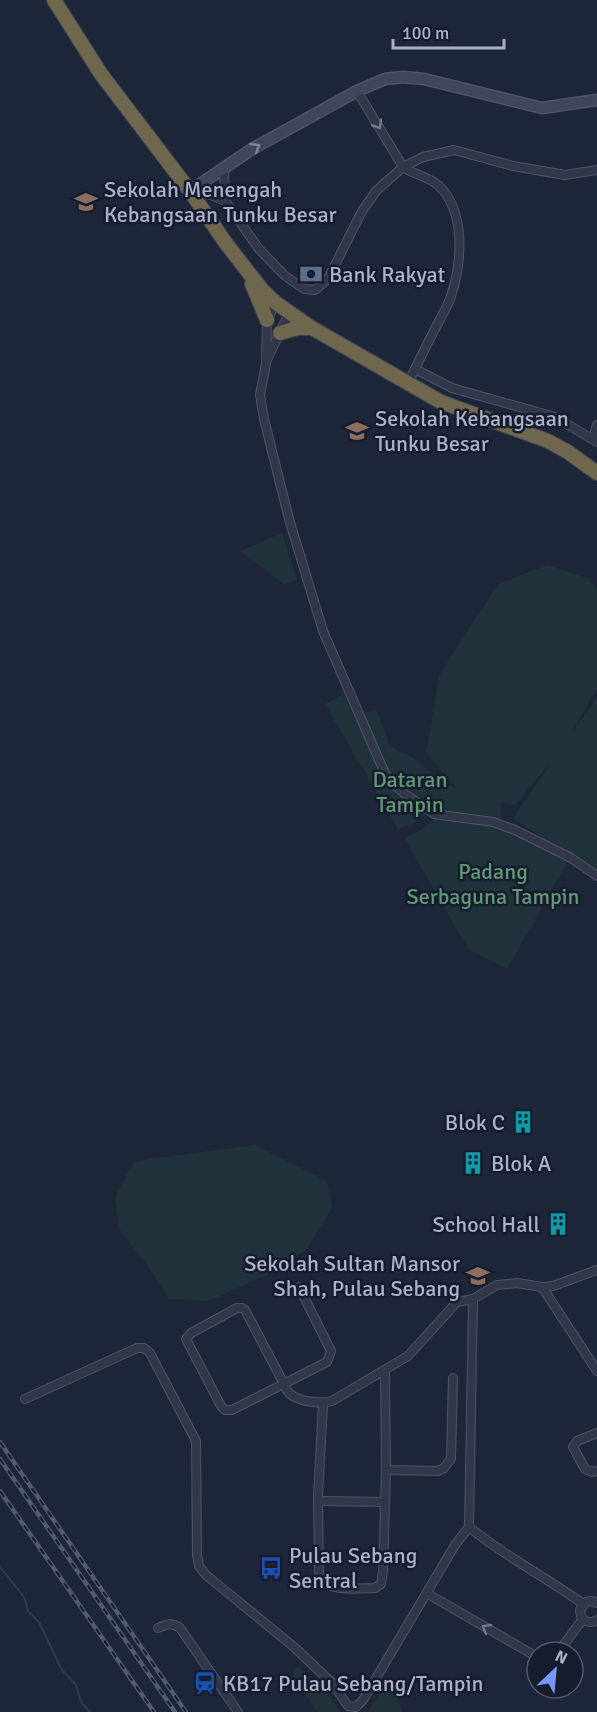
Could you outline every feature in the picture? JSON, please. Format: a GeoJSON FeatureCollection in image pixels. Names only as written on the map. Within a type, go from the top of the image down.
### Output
{"type":"FeatureCollection","features":[{"type":"Feature","properties":{"kind":"highway"},"geometry":{"type":"LineString","coordinates":[[54,0],[101,74],[193,195],[247,272],[276,303],[312,328],[441,402],[548,441],[597,473]]}},
{"type":"Feature","properties":{"kind":"highway"},"geometry":{"type":"LineString","coordinates":[[247,272],[267,320]]}},
{"type":"Feature","properties":{"kind":"highway"},"geometry":{"type":"LineString","coordinates":[[279,333],[297,328],[312,328]]}},
{"type":"Feature","properties":{"kind":"street"},"geometry":{"type":"LineString","coordinates":[[193,195],[252,149],[385,79],[403,77],[424,79],[542,108],[597,100]]}},
{"type":"Feature","properties":{"kind":"street"},"geometry":{"type":"LineString","coordinates":[[357,92],[403,167],[410,172],[425,176],[439,186],[452,203],[459,225],[456,272],[451,296],[408,383]]}},
{"type":"Feature","properties":{"kind":"street"},"geometry":{"type":"LineString","coordinates":[[193,195],[208,194],[225,201],[259,249],[284,275],[304,289],[315,290],[328,279],[362,211],[377,190],[403,167],[423,157],[454,150],[513,166],[565,175],[597,170]]}},
{"type":"Feature","properties":{"kind":"street"},"geometry":{"type":"LineString","coordinates":[[224,169],[225,201]]}},
{"type":"Feature","properties":{"kind":"street"},"geometry":{"type":"LineString","coordinates":[[276,303],[267,320],[266,364],[260,395],[264,419],[289,519],[322,631],[388,779],[434,814],[493,822],[515,830],[571,858],[597,876]]}},
{"type":"Feature","properties":{"kind":"street"},"geometry":{"type":"LineString","coordinates":[[266,364],[289,313]]}},
{"type":"Feature","properties":{"kind":"street"},"geometry":{"type":"LineString","coordinates":[[415,369],[452,388],[555,417],[595,440],[597,425]]}},
{"type":"Feature","properties":{"kind":"street"},"geometry":{"type":"LineString","coordinates":[[298,1287],[331,1351],[330,1358],[327,1362],[284,1384],[232,1410],[225,1410],[186,1339],[188,1335],[242,1308],[245,1310],[284,1384],[289,1393],[300,1399],[323,1404],[332,1401],[408,1356],[457,1302],[473,1299],[497,1285],[517,1283],[542,1287],[553,1286],[597,1270]]}},
{"type":"Feature","properties":{"kind":"street"},"geometry":{"type":"LineString","coordinates":[[542,1287],[597,1371]]}},
{"type":"Feature","properties":{"kind":"street"},"geometry":{"type":"LineString","coordinates":[[24,1399],[137,1348],[144,1348],[150,1353],[196,1441],[199,1566],[206,1575],[294,1647],[332,1683],[348,1706],[356,1707],[363,1700],[428,1594],[455,1545],[469,1527],[473,1299]]}},
{"type":"Feature","properties":{"kind":"street"},"geometry":{"type":"LineString","coordinates":[[323,1404],[318,1501],[319,1577],[323,1584],[332,1587],[375,1588],[381,1584],[383,1572],[386,1470],[385,1371]]}},
{"type":"Feature","properties":{"kind":"street"},"geometry":{"type":"LineString","coordinates":[[386,1470],[438,1471],[444,1468],[451,1459],[453,1378]]}},
{"type":"Feature","properties":{"kind":"street"},"geometry":{"type":"LineString","coordinates":[[597,1433],[577,1442],[573,1447],[585,1469],[592,1472],[597,1471]]}},
{"type":"Feature","properties":{"kind":"street"},"geometry":{"type":"LineString","coordinates":[[318,1501],[385,1502]]}},
{"type":"Feature","properties":{"kind":"street"},"geometry":{"type":"LineString","coordinates":[[469,1527],[483,1539],[583,1604]]}},
{"type":"Feature","properties":{"kind":"street"},"geometry":{"type":"LineString","coordinates":[[428,1594],[525,1650]]}},
{"type":"Feature","properties":{"kind":"street"},"geometry":{"type":"LineString","coordinates":[[597,1603],[589,1600],[579,1610],[583,1619],[589,1622],[597,1620]]}},
{"type":"Feature","properties":{"kind":"street"},"geometry":{"type":"LineString","coordinates":[[567,1640],[583,1619]]}},
{"type":"Feature","properties":{"kind":"street"},"geometry":{"type":"LineString","coordinates":[[158,1628],[174,1624],[180,1628],[238,1712]]}},
{"type":"Feature","properties":{"kind":"green space"},"geometry":{"type":"Polygon","coordinates":[[[282,533],[297,579],[284,584],[240,551],[282,533]]]}},
{"type":"Feature","properties":{"kind":"green space","name":"Dataran Tampin"},"geometry":{"type":"Polygon","coordinates":[[[548,565],[587,578],[597,589],[597,688],[571,734],[597,697],[597,877],[578,860],[513,819],[553,760],[515,805],[501,803],[500,824],[432,810],[412,824],[398,829],[325,704],[344,694],[354,716],[376,709],[389,743],[398,751],[406,753],[417,761],[437,778],[457,789],[426,752],[440,674],[498,584],[548,565]]]}},
{"type":"Feature","properties":{"kind":"green space","name":"Padang Serbaguna Tampin"},"geometry":{"type":"Polygon","coordinates":[[[435,819],[498,826],[569,860],[507,969],[469,950],[404,838],[418,832],[435,819]]]}},
{"type":"Feature","properties":{"kind":"green space"},"geometry":{"type":"Polygon","coordinates":[[[255,1145],[327,1181],[332,1208],[306,1250],[266,1275],[209,1301],[169,1299],[119,1229],[115,1198],[134,1161],[255,1145]]]}},
{"type":"Feature","properties":{"kind":"green space"},"geometry":{"type":"Polygon","coordinates":[[[298,1666],[325,1691],[341,1712],[318,1712],[295,1682],[293,1673],[298,1666]]]}},
{"type":"Feature","properties":{"kind":"green space"},"geometry":{"type":"Polygon","coordinates":[[[391,1685],[402,1712],[368,1712],[380,1692],[391,1685]]]}},
{"type":"Feature","properties":{"kind":"waterway"},"geometry":{"type":"LineString","coordinates":[[0,1567],[24,1597],[28,1611],[39,1622],[62,1670],[76,1685],[81,1702],[90,1712]]}},
{"type":"Feature","properties":{"kind":"railway"},"geometry":{"type":"LineString","coordinates":[[0,1442],[186,1712]]}},
{"type":"Feature","properties":{"kind":"railway"},"geometry":{"type":"LineString","coordinates":[[0,1459],[175,1712]]}},
{"type":"Feature","properties":{"kind":"railway"},"geometry":{"type":"LineString","coordinates":[[0,1491],[154,1712]]}},
{"type":"Feature","properties":{"kind":"place","name":"Sekolah Menengah Kebangsaan Tunku Besar"},"geometry":{"type":"Point","coordinates":[86,202]}},
{"type":"Feature","properties":{"kind":"place","name":"Bank Rakyat"},"geometry":{"type":"Point","coordinates":[311,274]}},
{"type":"Feature","properties":{"kind":"place","name":"Sekolah Kebangsaan Tunku Besar"},"geometry":{"type":"Point","coordinates":[357,431]}},
{"type":"Feature","properties":{"kind":"place","name":"Blok C"},"geometry":{"type":"Point","coordinates":[523,1122]}},
{"type":"Feature","properties":{"kind":"place","name":"Blok A"},"geometry":{"type":"Point","coordinates":[473,1163]}},
{"type":"Feature","properties":{"kind":"place","name":"School Hall"},"geometry":{"type":"Point","coordinates":[558,1224]}},
{"type":"Feature","properties":{"kind":"place","name":"Sekolah Sultan Mansor Shah, Pulau Sebang"},"geometry":{"type":"Point","coordinates":[478,1276]}},
{"type":"Feature","properties":{"kind":"place","name":"Pulau Sebang Sentral"},"geometry":{"type":"Point","coordinates":[271,1568]}},
{"type":"Feature","properties":{"kind":"place","name":"KB17 Pulau Sebang/Tampin"},"geometry":{"type":"Point","coordinates":[205,1683]}}]}
